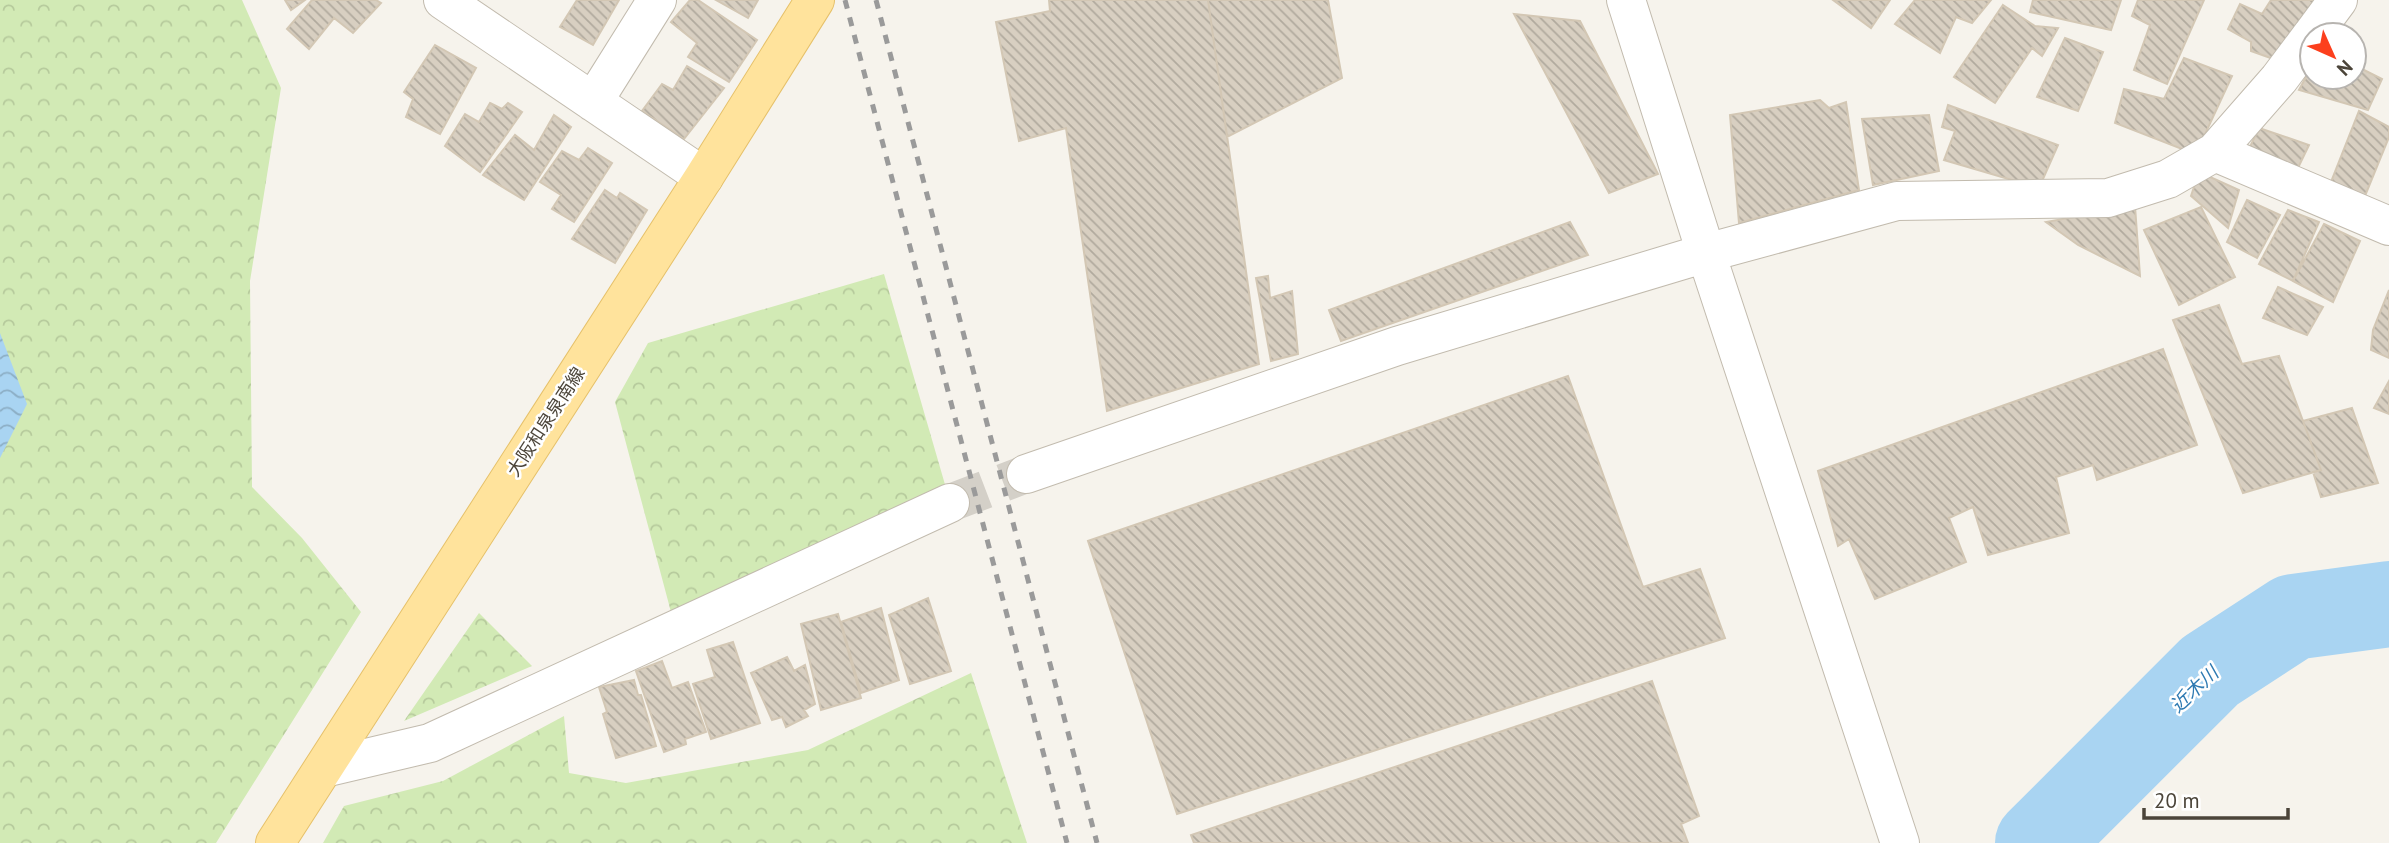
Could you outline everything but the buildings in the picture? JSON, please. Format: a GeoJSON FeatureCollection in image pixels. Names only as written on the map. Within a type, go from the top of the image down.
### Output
{"type":"FeatureCollection","features":[{"type":"Feature","properties":{"kind":"main road","name":"大阪和泉泉南線"},"geometry":{"type":"LineString","coordinates":[[275,843],[815,0]]}},
{"type":"Feature","properties":{"kind":"street"},"geometry":{"type":"LineString","coordinates":[[443,0],[704,177]]}},
{"type":"Feature","properties":{"kind":"street"},"geometry":{"type":"LineString","coordinates":[[593,102],[657,0]]}},
{"type":"Feature","properties":{"kind":"street"},"geometry":{"type":"LineString","coordinates":[[1626,0],[1706,253],[1900,843]]}},
{"type":"Feature","properties":{"kind":"street"},"geometry":{"type":"LineString","coordinates":[[2323,21],[2339,0]]}},
{"type":"Feature","properties":{"kind":"street"},"geometry":{"type":"LineString","coordinates":[[1026,474],[1397,346],[1706,253],[1897,201],[2108,198],[2168,179],[2216,152],[2298,54]]}},
{"type":"Feature","properties":{"kind":"street"},"geometry":{"type":"LineString","coordinates":[[2216,152],[2389,226]]}},
{"type":"Feature","properties":{"kind":"street"},"geometry":{"type":"LineString","coordinates":[[324,768],[430,743],[950,503]]}},
{"type":"Feature","properties":{"kind":"green space"},"geometry":{"type":"Polygon","coordinates":[[[0,0],[242,0],[281,88],[250,281],[252,487],[302,538],[361,612],[216,843],[0,843],[0,0]]]}},
{"type":"Feature","properties":{"kind":"green space"},"geometry":{"type":"Polygon","coordinates":[[[884,274],[946,488],[671,612],[615,402],[648,343],[884,274]]]}},
{"type":"Feature","properties":{"kind":"green space"},"geometry":{"type":"Polygon","coordinates":[[[479,613],[532,666],[404,721],[479,613]]]}},
{"type":"Feature","properties":{"kind":"green space"},"geometry":{"type":"Polygon","coordinates":[[[971,673],[1027,843],[323,843],[344,806],[443,781],[564,716],[569,773],[626,783],[808,750],[971,673]]]}},
{"type":"Feature","properties":{"kind":"water"},"geometry":{"type":"Polygon","coordinates":[[[0,333],[27,404],[0,458],[0,333]]]}},
{"type":"Feature","properties":{"kind":"waterway","name":"近木川"},"geometry":{"type":"LineString","coordinates":[[2038,843],[2210,671],[2293,617],[2389,604]]}},
{"type":"Feature","properties":{"kind":"tunnel"},"geometry":{"type":"LineString","coordinates":[[950,503],[1026,474]]}},
{"type":"Feature","properties":{"kind":"railway"},"geometry":{"type":"LineString","coordinates":[[845,0],[1067,843]]}},
{"type":"Feature","properties":{"kind":"railway"},"geometry":{"type":"LineString","coordinates":[[876,0],[1097,843]]}}]}
